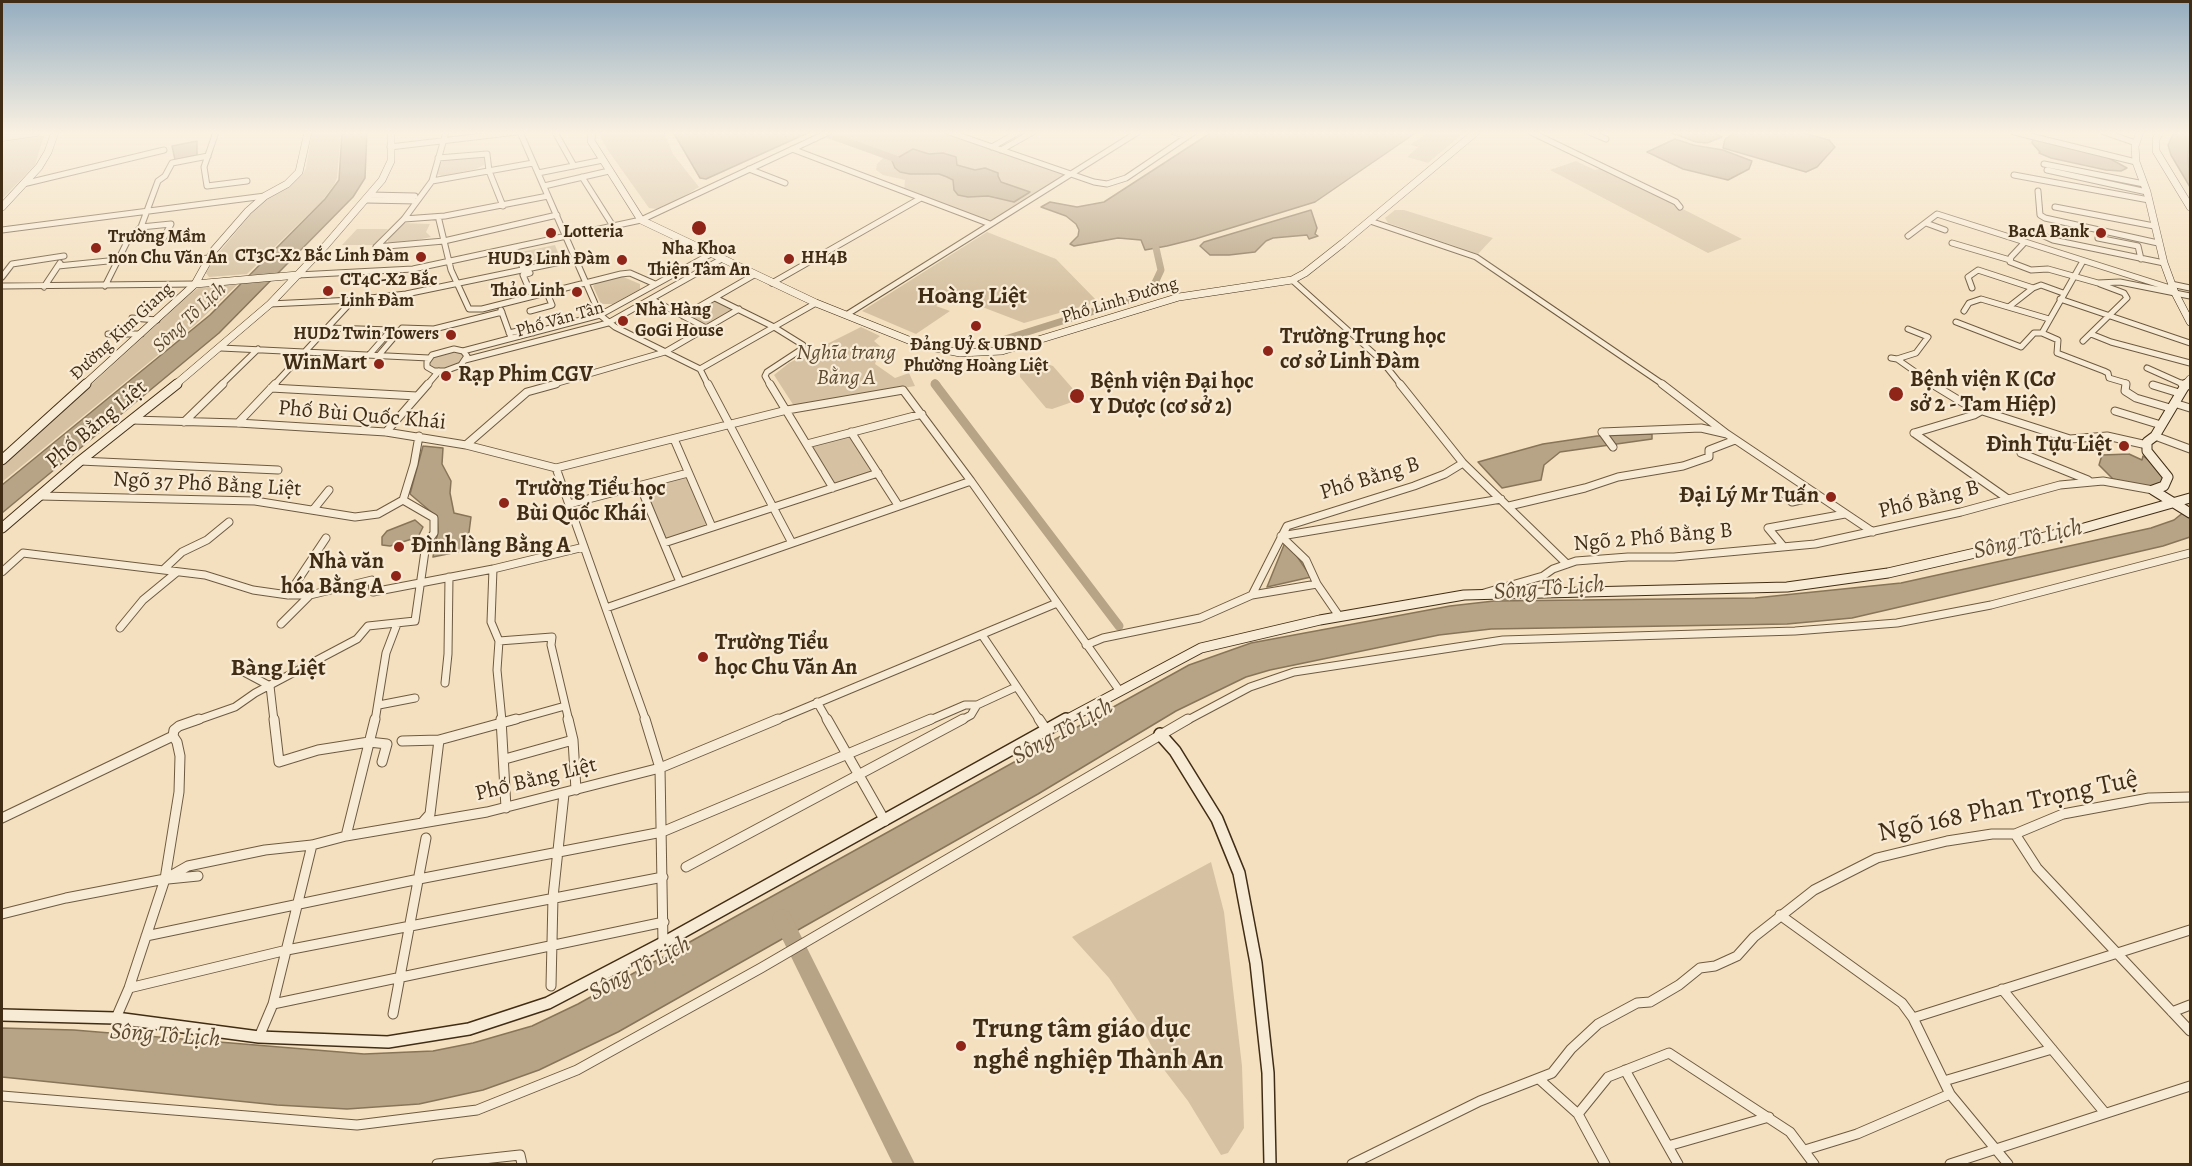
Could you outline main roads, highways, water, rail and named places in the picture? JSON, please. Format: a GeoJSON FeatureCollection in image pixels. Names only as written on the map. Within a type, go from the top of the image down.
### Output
{"type":"FeatureCollection","features":[{"type":"Feature","properties":{"kind":"waterway"},"geometry":{"type":"LineString","coordinates":[[1002,340],[1139,297],[1154,285],[1161,270],[1156,248]]}},
{"type":"Feature","properties":{"kind":"waterway"},"geometry":{"type":"LineString","coordinates":[[935,384],[1119,626]]}},
{"type":"Feature","properties":{"kind":"waterway"},"geometry":{"type":"LineString","coordinates":[[782,918],[904,1164]]}},
{"type":"Feature","properties":{"kind":"place","name":"Nha Khoa Thiện Tâm An"},"geometry":{"type":"Point","coordinates":[699,228]}},
{"type":"Feature","properties":{"kind":"place","name":"Lotteria"},"geometry":{"type":"Point","coordinates":[551,233]}},
{"type":"Feature","properties":{"kind":"place","name":"BacA Bank"},"geometry":{"type":"Point","coordinates":[2101,233]}},
{"type":"Feature","properties":{"kind":"place","name":"Trường Mầm non Chu Văn An"},"geometry":{"type":"Point","coordinates":[96,248]}},
{"type":"Feature","properties":{"kind":"place","name":"CT3C-X2 Bắc Linh Đàm"},"geometry":{"type":"Point","coordinates":[421,257]}},
{"type":"Feature","properties":{"kind":"place","name":"HH4B"},"geometry":{"type":"Point","coordinates":[789,259]}},
{"type":"Feature","properties":{"kind":"place","name":"HUD3 Linh Đàm"},"geometry":{"type":"Point","coordinates":[622,260]}},
{"type":"Feature","properties":{"kind":"place","name":"CT4C-X2 Bắc Linh Đàm"},"geometry":{"type":"Point","coordinates":[328,291]}},
{"type":"Feature","properties":{"kind":"place","name":"Thảo Linh"},"geometry":{"type":"Point","coordinates":[577,292]}},
{"type":"Feature","properties":{"kind":"place","name":"Nhà Hàng GoGi House"},"geometry":{"type":"Point","coordinates":[623,321]}},
{"type":"Feature","properties":{"kind":"place","name":"Đảng Uỷ & UBND Phường Hoàng Liệt"},"geometry":{"type":"Point","coordinates":[976,326]}},
{"type":"Feature","properties":{"kind":"place","name":"HUD2 Twin Towers"},"geometry":{"type":"Point","coordinates":[451,335]}},
{"type":"Feature","properties":{"kind":"place","name":"Trường Trung học cơ sở Linh Đàm"},"geometry":{"type":"Point","coordinates":[1268,351]}},
{"type":"Feature","properties":{"kind":"place","name":"WinMart"},"geometry":{"type":"Point","coordinates":[379,364]}},
{"type":"Feature","properties":{"kind":"place","name":"Rạp Phim CGV"},"geometry":{"type":"Point","coordinates":[446,376]}},
{"type":"Feature","properties":{"kind":"place","name":"Bệnh viện K (Cơ sở 2 - Tam Hiệp)"},"geometry":{"type":"Point","coordinates":[1896,394]}},
{"type":"Feature","properties":{"kind":"place","name":"Bệnh viện Đại học Y Dược (cơ sở 2)"},"geometry":{"type":"Point","coordinates":[1077,396]}},
{"type":"Feature","properties":{"kind":"place","name":"Đình Tựu Liệt"},"geometry":{"type":"Point","coordinates":[2124,446]}},
{"type":"Feature","properties":{"kind":"place","name":"Đại Lý Mr Tuấn"},"geometry":{"type":"Point","coordinates":[1831,497]}},
{"type":"Feature","properties":{"kind":"place","name":"Trường Tiểu học Bùi Quốc Khái"},"geometry":{"type":"Point","coordinates":[504,503]}},
{"type":"Feature","properties":{"kind":"place","name":"Đình làng Bằng A"},"geometry":{"type":"Point","coordinates":[399,547]}},
{"type":"Feature","properties":{"kind":"place","name":"Nhà văn hóa Bằng A"},"geometry":{"type":"Point","coordinates":[396,576]}},
{"type":"Feature","properties":{"kind":"place","name":"Trường Tiểu học Chu Văn An"},"geometry":{"type":"Point","coordinates":[703,657]}},
{"type":"Feature","properties":{"kind":"place","name":"Trung tâm giáo dục nghề nghiệp Thành An"},"geometry":{"type":"Point","coordinates":[961,1046]}},
{"type":"Feature","properties":{"kind":"district","name":"Hoàng Liệt"},"geometry":{"type":"Point","coordinates":[972,297]}},
{"type":"Feature","properties":{"kind":"district","name":"Bàng Liệt"},"geometry":{"type":"Point","coordinates":[278,669]}},
{"type":"Feature","properties":{"kind":"water label","name":"Sông Tô Lịch"},"geometry":{"type":"Point","coordinates":[190,318]}},
{"type":"Feature","properties":{"kind":"water label","name":"Sông Tô Lịch"},"geometry":{"type":"Point","coordinates":[2028,540]}},
{"type":"Feature","properties":{"kind":"water label","name":"Sông Tô Lịch"},"geometry":{"type":"Point","coordinates":[1549,589]}},
{"type":"Feature","properties":{"kind":"water label","name":"Sông Tô Lịch"},"geometry":{"type":"Point","coordinates":[1063,732]}},
{"type":"Feature","properties":{"kind":"water label","name":"Sông Tô Lịch"},"geometry":{"type":"Point","coordinates":[640,969]}},
{"type":"Feature","properties":{"kind":"water label","name":"Sông Tô Lịch"},"geometry":{"type":"Point","coordinates":[165,1036]}},
{"type":"Feature","properties":{"kind":"park label","name":"Nghĩa trang Bằng A"},"geometry":{"type":"Point","coordinates":[846,366]}}]}
